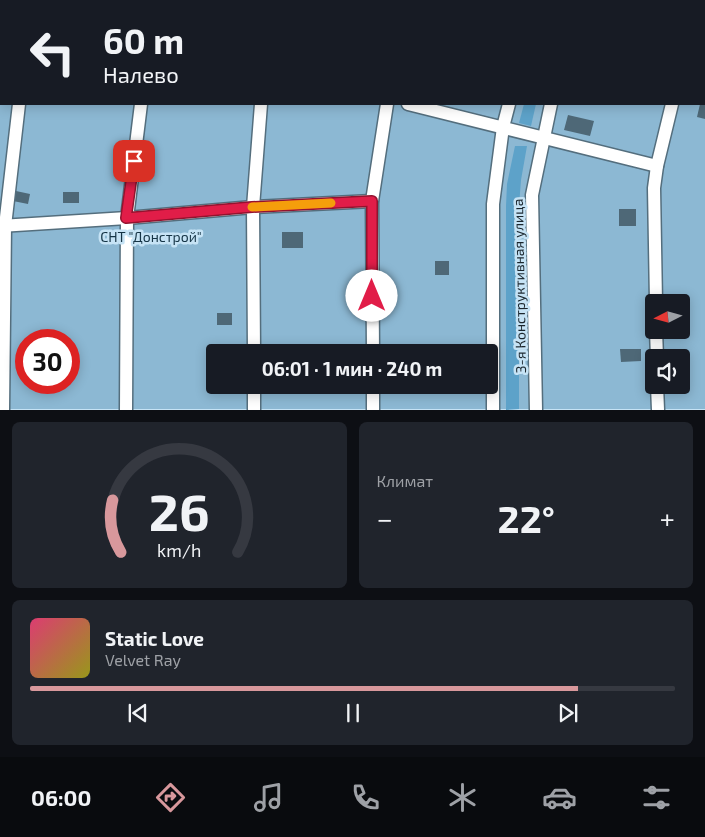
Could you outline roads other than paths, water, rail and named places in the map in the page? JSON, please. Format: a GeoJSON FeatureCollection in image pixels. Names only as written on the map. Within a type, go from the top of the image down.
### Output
{"type":"FeatureCollection","features":[{"type":"Feature","properties":{"kind":"street"},"geometry":{"type":"LineString","coordinates":[[3,410],[3,226],[19,105]]}},
{"type":"Feature","properties":{"kind":"street"},"geometry":{"type":"LineString","coordinates":[[126,410],[126,218],[141,105]]}},
{"type":"Feature","properties":{"kind":"street"},"geometry":{"type":"LineString","coordinates":[[254,344],[252,207],[261,105]]}},
{"type":"Feature","properties":{"kind":"street"},"geometry":{"type":"LineString","coordinates":[[373,344],[372,201],[387,105]]}},
{"type":"Feature","properties":{"kind":"street"},"geometry":{"type":"LineString","coordinates":[[412,105],[657,166]]}},
{"type":"Feature","properties":{"kind":"street","name":"3-я Конструктивная улица"},"geometry":{"type":"LineString","coordinates":[[493,410],[493,204],[503,127],[509,105]]}},
{"type":"Feature","properties":{"kind":"street","name":"3-я Конструктивная улица"},"geometry":{"type":"LineString","coordinates":[[536,410],[532,195],[551,105]]}},
{"type":"Feature","properties":{"kind":"street"},"geometry":{"type":"LineString","coordinates":[[656,294],[654,188],[657,166],[672,105]]}},
{"type":"Feature","properties":{"kind":"street"},"geometry":{"type":"LineString","coordinates":[[3,226],[252,207],[372,201]]}},
{"type":"Feature","properties":{"kind":"street"},"geometry":{"type":"LineString","coordinates":[[254,394],[254,410]]}},
{"type":"Feature","properties":{"kind":"street"},"geometry":{"type":"LineString","coordinates":[[373,394],[373,410]]}},
{"type":"Feature","properties":{"kind":"street"},"geometry":{"type":"LineString","coordinates":[[657,394],[658,410]]}},
{"type":"Feature","properties":{"kind":"park label","name":"СНТ \"Донстрой\""},"geometry":{"type":"Point","coordinates":[151,236]}}]}
